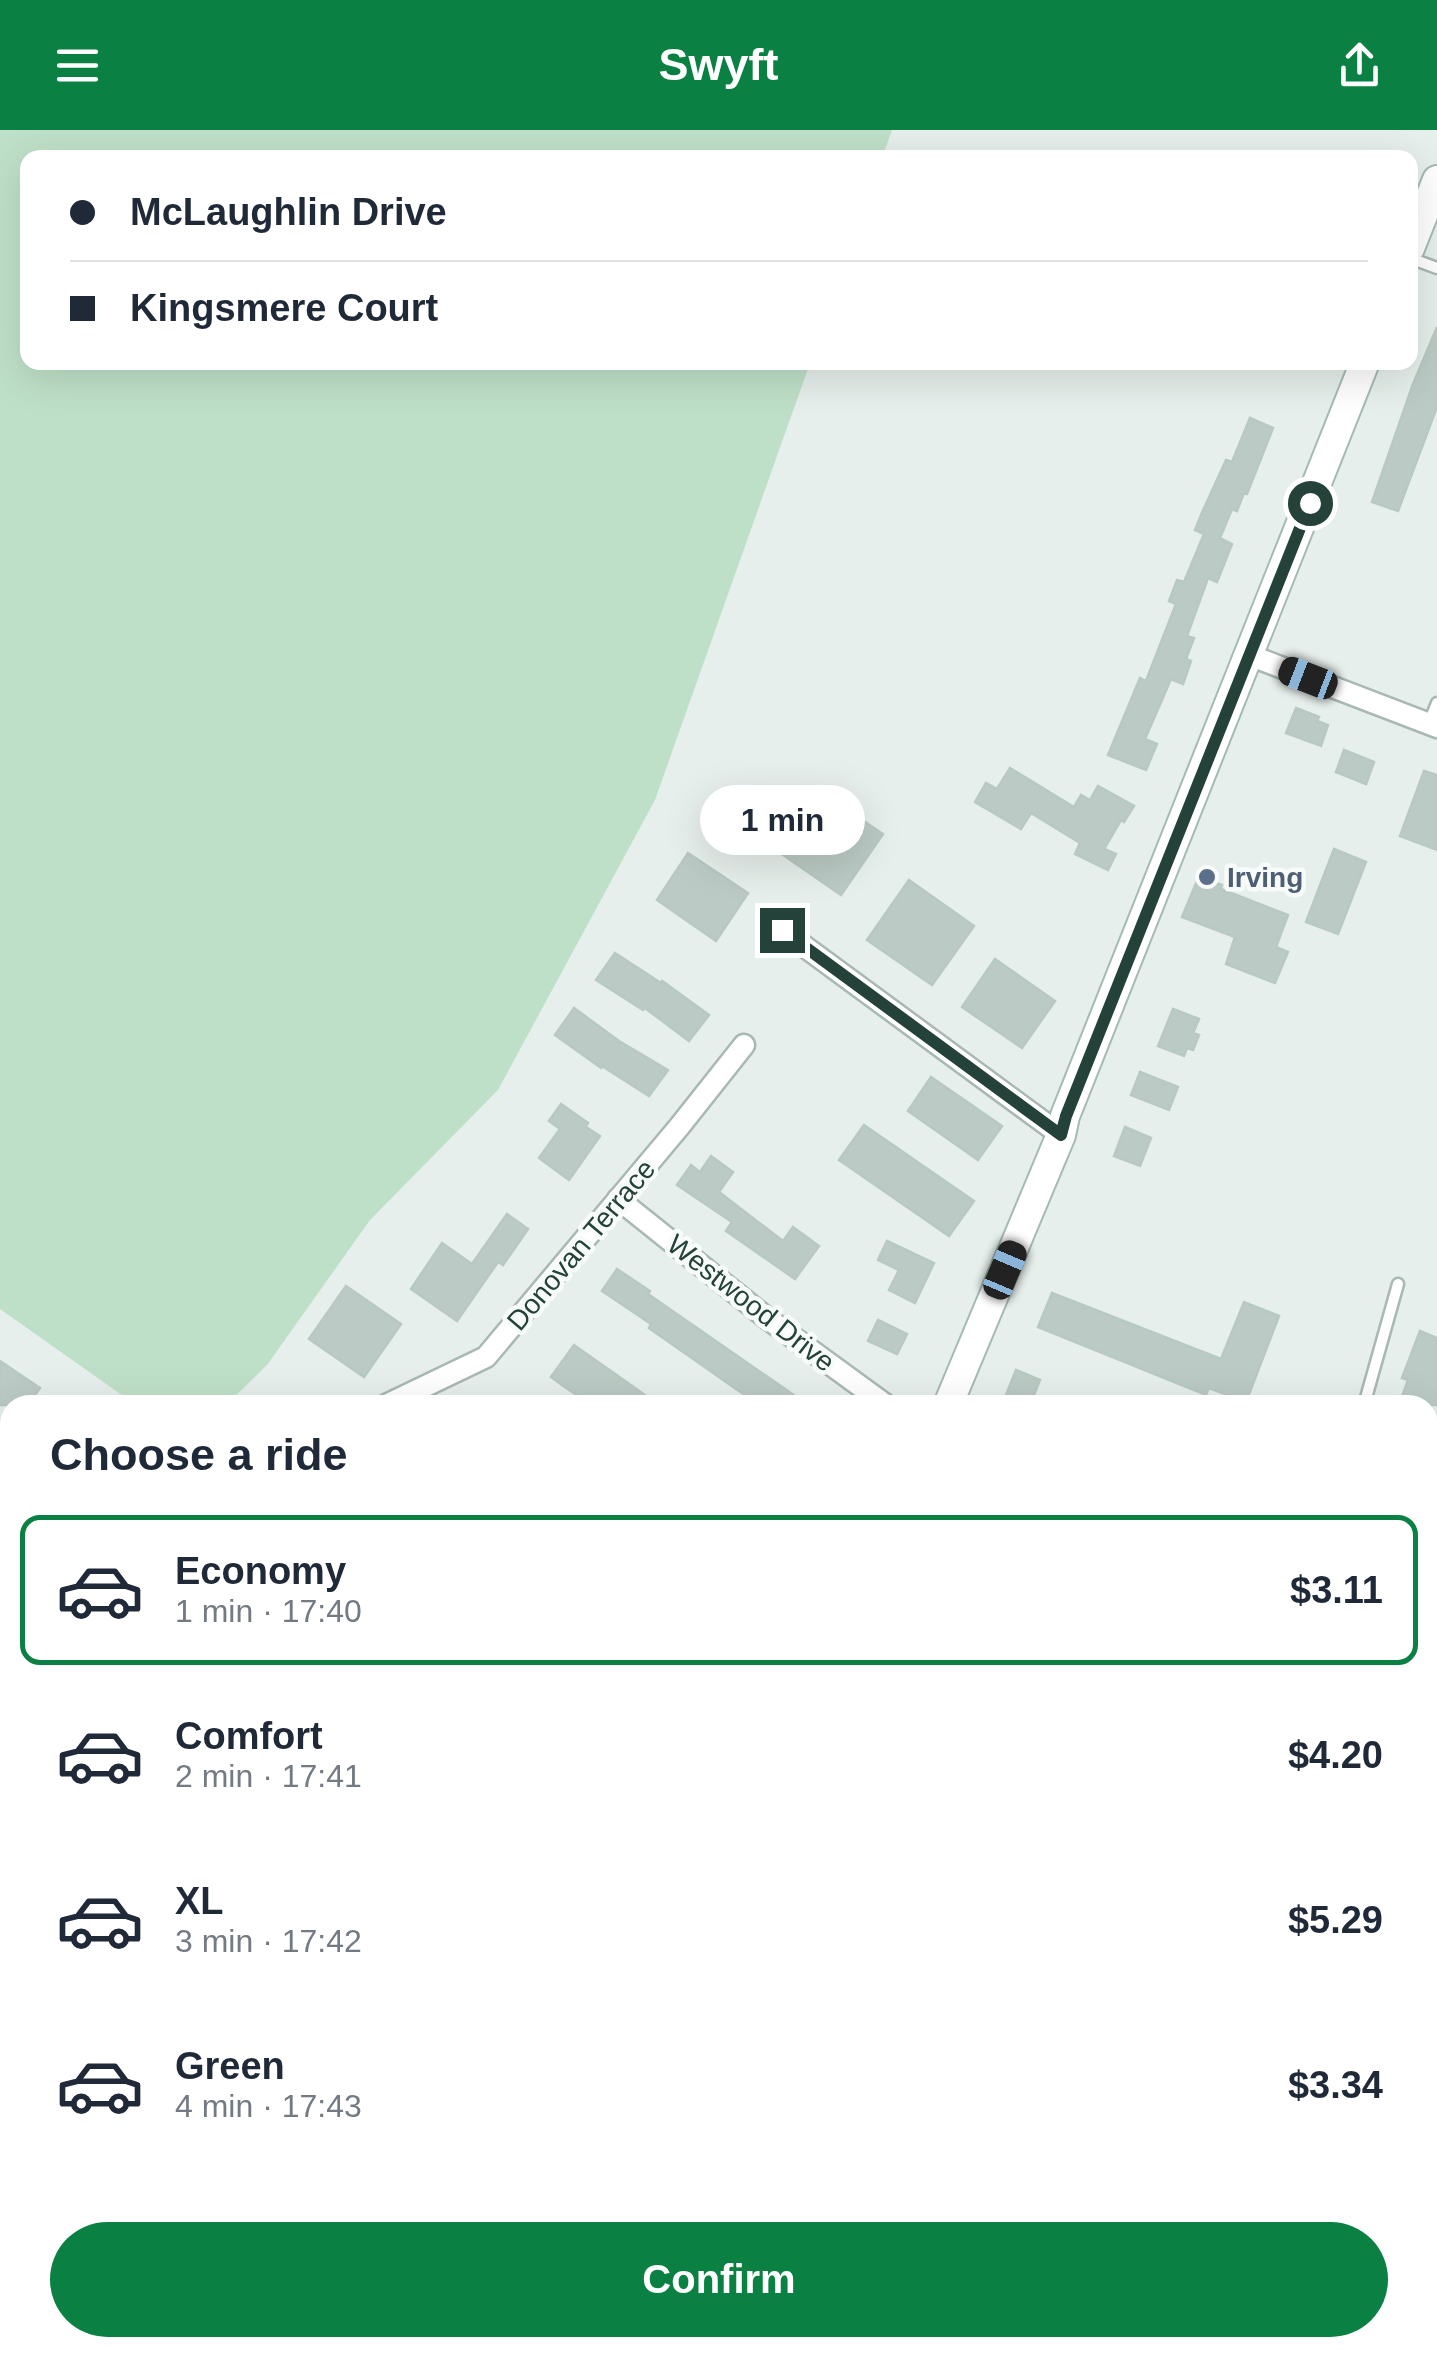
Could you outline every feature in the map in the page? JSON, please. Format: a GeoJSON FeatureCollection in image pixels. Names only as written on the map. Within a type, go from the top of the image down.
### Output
{"type":"FeatureCollection","features":[{"type":"Feature","properties":{"kind":"main road"},"geometry":{"type":"LineString","coordinates":[[1418,228],[1437,180]]}},
{"type":"Feature","properties":{"kind":"main road"},"geometry":{"type":"LineString","coordinates":[[952,1395],[1061,1135],[1362,370]]}},
{"type":"Feature","properties":{"kind":"street"},"geometry":{"type":"LineString","coordinates":[[1248,654],[1433,726]]}},
{"type":"Feature","properties":{"kind":"street"},"geometry":{"type":"LineString","coordinates":[[782,930],[1061,1135]]}},
{"type":"Feature","properties":{"kind":"street","name":"Donovan Terrace"},"geometry":{"type":"LineString","coordinates":[[407,1395],[486,1357],[744,1045]]}},
{"type":"Feature","properties":{"kind":"street","name":"Westwood Drive"},"geometry":{"type":"LineString","coordinates":[[618,1199],[768,1319],[872,1395]]}},
{"type":"Feature","properties":{"kind":"lane"},"geometry":{"type":"LineString","coordinates":[[1433,726],[1437,703]]}},
{"type":"Feature","properties":{"kind":"lane"},"geometry":{"type":"LineString","coordinates":[[1367,1395],[1398,1284]]}},
{"type":"Feature","properties":{"kind":"green space"},"geometry":{"type":"Polygon","coordinates":[[[0,130],[892,130],[885,150],[20,150],[20,370],[808,370],[655,800],[498,1090],[370,1220],[267,1365],[236,1395],[122,1395],[0,1309],[0,130]]]}},
{"type":"Feature","properties":{"kind":"building"},"geometry":{"type":"Polygon","coordinates":[[[1437,327],[1437,407],[1398,511],[1372,502],[1437,327]]]}},
{"type":"Feature","properties":{"kind":"building"},"geometry":{"type":"Polygon","coordinates":[[[1250,418],[1273,428],[1247,494],[1244,493],[1237,511],[1232,509],[1220,538],[1232,544],[1217,582],[1208,578],[1187,636],[1194,638],[1183,684],[1171,679],[1145,739],[1157,744],[1146,770],[1108,755],[1140,678],[1146,681],[1176,604],[1169,601],[1177,580],[1184,582],[1204,534],[1195,530],[1201,515],[1226,460],[1232,462],[1250,418]]]}},
{"type":"Feature","properties":{"kind":"building"},"geometry":{"type":"Polygon","coordinates":[[[1296,708],[1328,725],[1321,746],[1286,733],[1296,708]]]}},
{"type":"Feature","properties":{"kind":"building"},"geometry":{"type":"Polygon","coordinates":[[[1344,750],[1374,762],[1366,784],[1336,772],[1344,750]]]}},
{"type":"Feature","properties":{"kind":"building"},"geometry":{"type":"Polygon","coordinates":[[[1010,768],[1074,807],[1081,795],[1090,800],[1098,786],[1134,806],[1104,849],[1116,854],[1108,870],[1075,854],[1080,843],[1031,813],[1021,829],[975,802],[986,783],[997,789],[1010,768]]]}},
{"type":"Feature","properties":{"kind":"building"},"geometry":{"type":"Polygon","coordinates":[[[1424,771],[1437,775],[1437,850],[1400,836],[1424,771]]]}},
{"type":"Feature","properties":{"kind":"building"},"geometry":{"type":"Polygon","coordinates":[[[818,790],[883,834],[841,895],[776,850],[818,790]]]}},
{"type":"Feature","properties":{"kind":"building"},"geometry":{"type":"Polygon","coordinates":[[[1334,849],[1366,862],[1338,934],[1306,922],[1334,849]]]}},
{"type":"Feature","properties":{"kind":"building"},"geometry":{"type":"Polygon","coordinates":[[[688,853],[748,893],[716,941],[657,900],[688,853]]]}},
{"type":"Feature","properties":{"kind":"building"},"geometry":{"type":"Polygon","coordinates":[[[1199,876],[1222,885],[1221,889],[1288,915],[1276,947],[1288,952],[1275,983],[1226,964],[1235,937],[1182,917],[1199,876]]]}},
{"type":"Feature","properties":{"kind":"building"},"geometry":{"type":"Polygon","coordinates":[[[909,880],[974,926],[932,985],[867,940],[909,880]]]}},
{"type":"Feature","properties":{"kind":"building"},"geometry":{"type":"Polygon","coordinates":[[[615,953],[709,1015],[689,1041],[645,1008],[596,980],[615,953]]]}},
{"type":"Feature","properties":{"kind":"building"},"geometry":{"type":"Polygon","coordinates":[[[995,959],[1055,1001],[1022,1048],[962,1007],[995,959]]]}},
{"type":"Feature","properties":{"kind":"building"},"geometry":{"type":"Polygon","coordinates":[[[574,1008],[668,1070],[649,1096],[555,1035],[574,1008]]]}},
{"type":"Feature","properties":{"kind":"building"},"geometry":{"type":"Polygon","coordinates":[[[1173,1009],[1199,1019],[1193,1033],[1199,1035],[1193,1050],[1187,1048],[1184,1056],[1158,1046],[1173,1009]]]}},
{"type":"Feature","properties":{"kind":"building"},"geometry":{"type":"Polygon","coordinates":[[[1140,1072],[1178,1087],[1169,1110],[1131,1095],[1140,1072]]]}},
{"type":"Feature","properties":{"kind":"building"},"geometry":{"type":"Polygon","coordinates":[[[931,1077],[1002,1126],[978,1160],[908,1111],[931,1077]]]}},
{"type":"Feature","properties":{"kind":"building"},"geometry":{"type":"Polygon","coordinates":[[[561,1104],[600,1136],[569,1180],[539,1158],[560,1129],[549,1121],[561,1104]]]}},
{"type":"Feature","properties":{"kind":"building"},"geometry":{"type":"Polygon","coordinates":[[[864,1125],[974,1201],[949,1236],[839,1160],[864,1125]]]}},
{"type":"Feature","properties":{"kind":"building"},"geometry":{"type":"Polygon","coordinates":[[[1125,1127],[1151,1138],[1140,1166],[1114,1156],[1125,1127]]]}},
{"type":"Feature","properties":{"kind":"building"},"geometry":{"type":"Polygon","coordinates":[[[711,1156],[733,1172],[719,1192],[783,1241],[793,1227],[819,1246],[795,1279],[726,1231],[732,1222],[677,1185],[691,1165],[700,1172],[711,1156]]]}},
{"type":"Feature","properties":{"kind":"building"},"geometry":{"type":"Polygon","coordinates":[[[507,1214],[528,1229],[503,1265],[498,1262],[457,1321],[411,1289],[442,1243],[472,1264],[507,1214]]]}},
{"type":"Feature","properties":{"kind":"building"},"geometry":{"type":"Polygon","coordinates":[[[887,1241],[934,1263],[915,1303],[889,1290],[899,1270],[878,1260],[887,1241]]]}},
{"type":"Feature","properties":{"kind":"building"},"geometry":{"type":"Polygon","coordinates":[[[617,1269],[794,1395],[745,1395],[602,1291],[617,1269]]]}},
{"type":"Feature","properties":{"kind":"building"},"geometry":{"type":"Polygon","coordinates":[[[346,1286],[401,1324],[364,1377],[309,1339],[346,1286]]]}},
{"type":"Feature","properties":{"kind":"building"},"geometry":{"type":"Polygon","coordinates":[[[1052,1293],[1221,1359],[1244,1302],[1279,1316],[1249,1395],[1228,1395],[1209,1388],[1206,1395],[1038,1327],[1052,1293]]]}},
{"type":"Feature","properties":{"kind":"building"},"geometry":{"type":"Polygon","coordinates":[[[878,1320],[907,1334],[897,1354],[868,1341],[878,1320]]]}},
{"type":"Feature","properties":{"kind":"building"},"geometry":{"type":"Polygon","coordinates":[[[1420,1331],[1437,1338],[1437,1395],[1403,1395],[1408,1380],[1402,1378],[1420,1331]]]}},
{"type":"Feature","properties":{"kind":"building"},"geometry":{"type":"Polygon","coordinates":[[[574,1345],[645,1395],[576,1395],[551,1377],[574,1345]]]}},
{"type":"Feature","properties":{"kind":"building"},"geometry":{"type":"Polygon","coordinates":[[[0,1361],[40,1388],[35,1395],[0,1395],[0,1361]]]}},
{"type":"Feature","properties":{"kind":"building"},"geometry":{"type":"Polygon","coordinates":[[[1016,1370],[1040,1380],[1034,1395],[1006,1395],[1016,1370]]]}},
{"type":"Feature","properties":{"kind":"place","name":"Irving"},"geometry":{"type":"Point","coordinates":[1207,877]}},
{"type":"Feature","properties":{"kind":"route"},"geometry":{"type":"LineString","coordinates":[[782,930],[1061,1135],[1310,503]]}}]}
